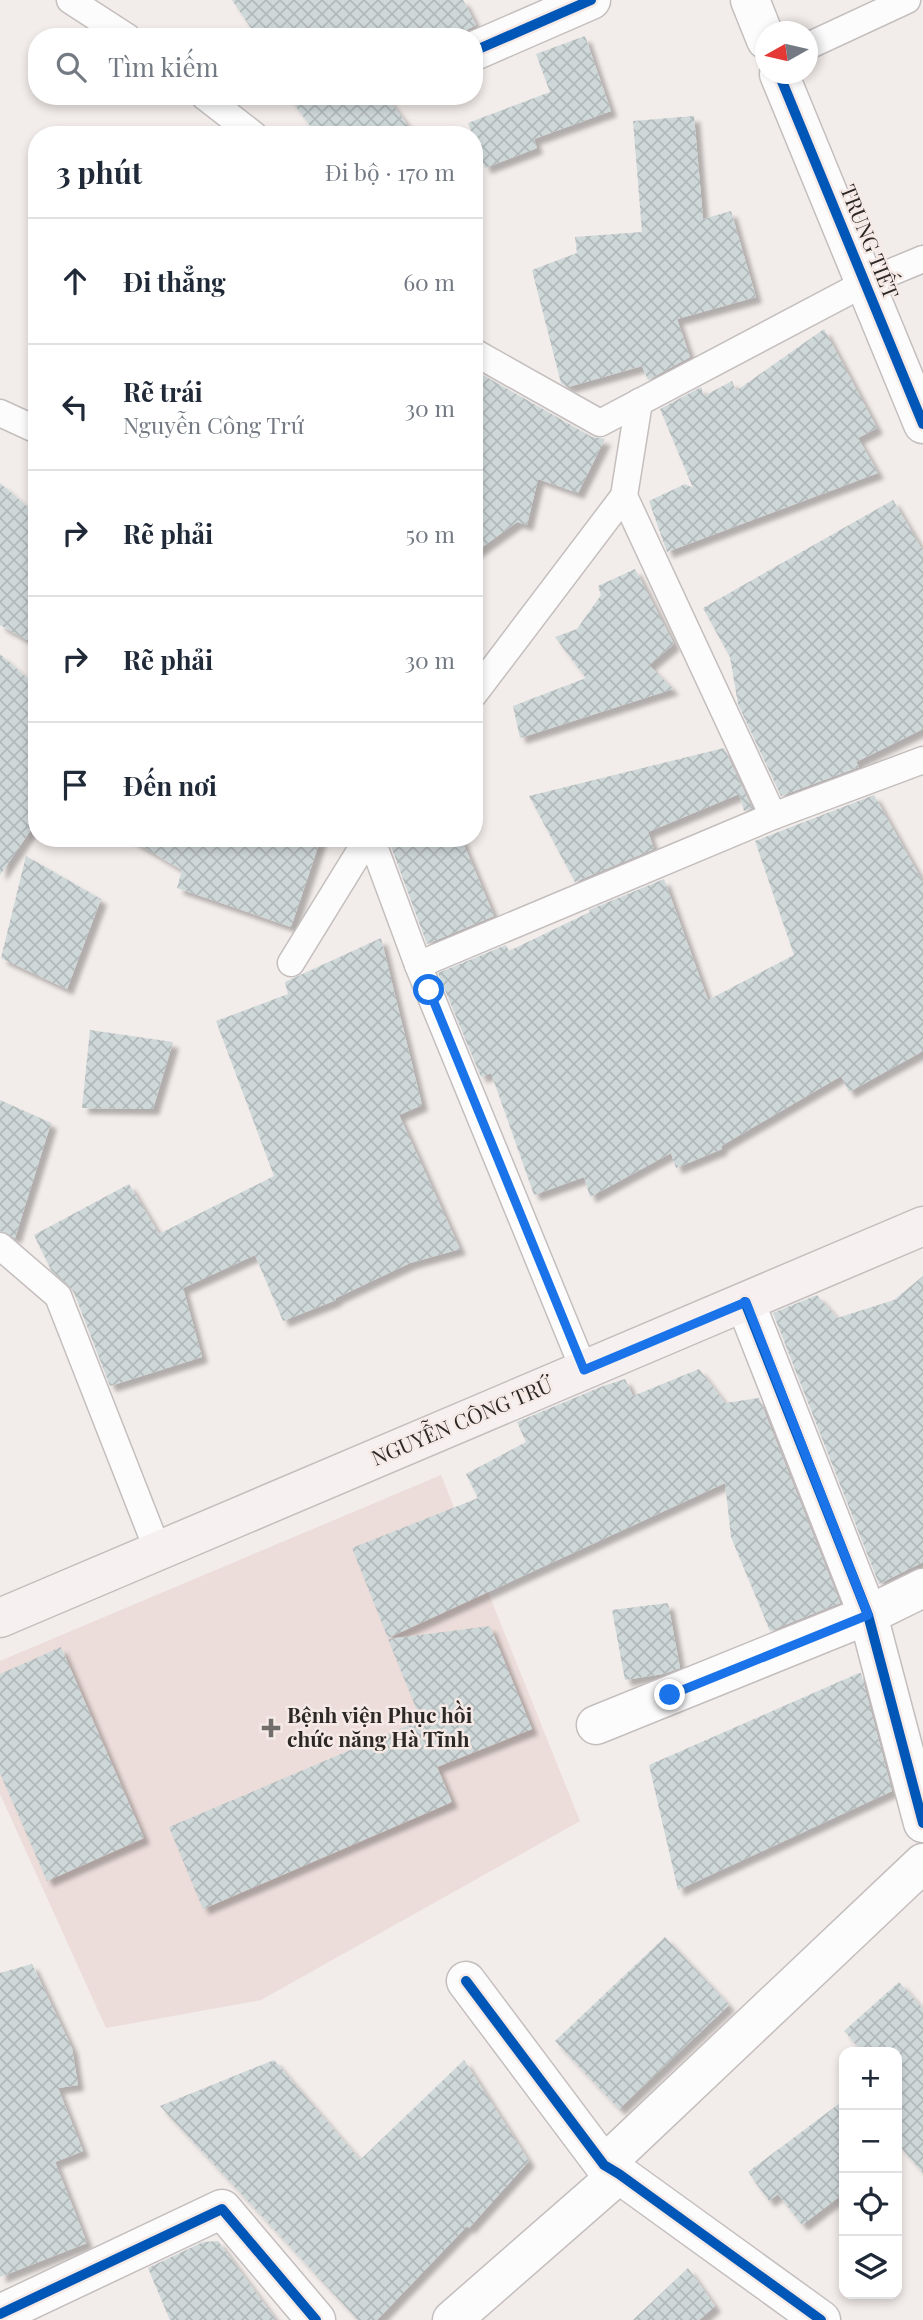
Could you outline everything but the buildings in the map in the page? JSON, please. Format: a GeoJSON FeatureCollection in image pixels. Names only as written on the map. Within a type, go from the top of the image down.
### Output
{"type":"FeatureCollection","features":[{"type":"Feature","properties":{"kind":"main road","name":"NGUYỄN CÔNG TRỨ"},"geometry":{"type":"LineString","coordinates":[[0,1618],[923,1226]]}},
{"type":"Feature","properties":{"kind":"street"},"geometry":{"type":"LineString","coordinates":[[483,47],[591,0]]}},
{"type":"Feature","properties":{"kind":"street"},"geometry":{"type":"LineString","coordinates":[[750,0],[758,21]]}},
{"type":"Feature","properties":{"kind":"street","name":"TRUNG TIẾT"},"geometry":{"type":"LineString","coordinates":[[783,84],[923,424]]}},
{"type":"Feature","properties":{"kind":"street"},"geometry":{"type":"LineString","coordinates":[[746,1302],[868,1615],[923,1823]]}},
{"type":"Feature","properties":{"kind":"street"},"geometry":{"type":"LineString","coordinates":[[596,1725],[868,1615],[923,1588]]}},
{"type":"Feature","properties":{"kind":"street"},"geometry":{"type":"LineString","coordinates":[[452,2320],[612,2170],[923,1863]]}},
{"type":"Feature","properties":{"kind":"street"},"geometry":{"type":"LineString","coordinates":[[466,1981],[612,2170],[821,2320]]}},
{"type":"Feature","properties":{"kind":"street"},"geometry":{"type":"LineString","coordinates":[[0,2314],[222,2209],[316,2320]]}},
{"type":"Feature","properties":{"kind":"lane"},"geometry":{"type":"LineString","coordinates":[[70,0],[113,28]]}},
{"type":"Feature","properties":{"kind":"lane"},"geometry":{"type":"LineString","coordinates":[[818,41],[907,0]]}},
{"type":"Feature","properties":{"kind":"lane"},"geometry":{"type":"LineString","coordinates":[[216,105],[242,126]]}},
{"type":"Feature","properties":{"kind":"lane"},"geometry":{"type":"LineString","coordinates":[[483,357],[600,423],[865,283],[923,259]]}},
{"type":"Feature","properties":{"kind":"lane"},"geometry":{"type":"LineString","coordinates":[[483,682],[624,496],[639,402]]}},
{"type":"Feature","properties":{"kind":"lane"},"geometry":{"type":"LineString","coordinates":[[0,413],[28,426]]}},
{"type":"Feature","properties":{"kind":"lane"},"geometry":{"type":"LineString","coordinates":[[624,496],[773,816]]}},
{"type":"Feature","properties":{"kind":"lane"},"geometry":{"type":"LineString","coordinates":[[418,965],[773,816],[923,760]]}},
{"type":"Feature","properties":{"kind":"lane"},"geometry":{"type":"LineString","coordinates":[[291,963],[363,847]]}},
{"type":"Feature","properties":{"kind":"lane"},"geometry":{"type":"LineString","coordinates":[[372,847],[584,1370]]}},
{"type":"Feature","properties":{"kind":"lane"},"geometry":{"type":"LineString","coordinates":[[0,1246],[58,1296],[158,1551]]}},
{"type":"Feature","properties":{"kind":"shaded area","name":"Bệnh viện Phục hồi chức năng Hà Tĩnh"},"geometry":{"type":"Polygon","coordinates":[[[441,1475],[580,1821],[261,2000],[106,2028],[0,1794],[0,1661],[441,1475]]]}},
{"type":"Feature","properties":{"kind":"cycle path"},"geometry":{"type":"LineString","coordinates":[[483,47],[591,0]]}},
{"type":"Feature","properties":{"kind":"cycle path"},"geometry":{"type":"LineString","coordinates":[[783,84],[923,424]]}},
{"type":"Feature","properties":{"kind":"cycle path"},"geometry":{"type":"LineString","coordinates":[[745,1302],[868,1615],[923,1823]]}},
{"type":"Feature","properties":{"kind":"cycle path"},"geometry":{"type":"LineString","coordinates":[[466,1981],[604,2165],[821,2320]]}},
{"type":"Feature","properties":{"kind":"cycle path"},"geometry":{"type":"LineString","coordinates":[[0,2314],[222,2209],[316,2320]]}},
{"type":"Feature","properties":{"kind":"place","name":"Bệnh viện Phục hồi chức năng Hà Tĩnh"},"geometry":{"type":"Point","coordinates":[271,1728]}},
{"type":"Feature","properties":{"kind":"route"},"geometry":{"type":"LineString","coordinates":[[429,990],[584,1370],[746,1302],[868,1615],[670,1695]]}}]}
